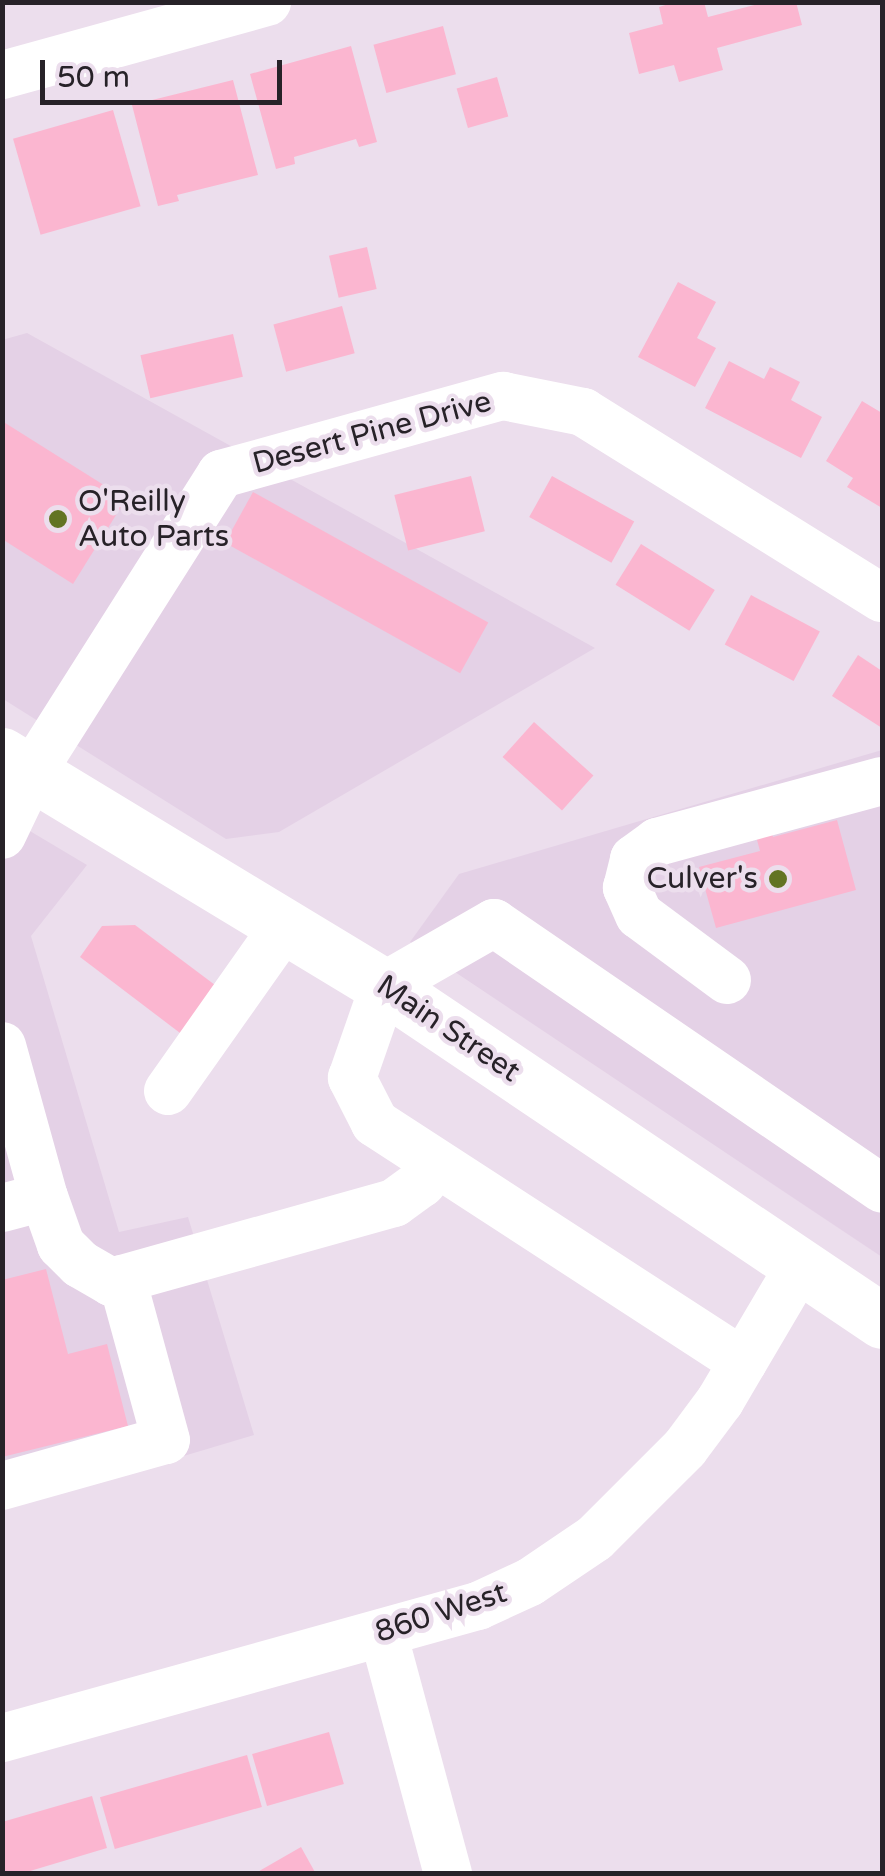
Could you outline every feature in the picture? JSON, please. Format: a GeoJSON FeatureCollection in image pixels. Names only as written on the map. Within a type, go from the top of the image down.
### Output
{"type":"FeatureCollection","features":[{"type":"Feature","properties":{"kind":"main road","name":"Main Street"},"geometry":{"type":"LineString","coordinates":[[17,763],[384,986],[882,1321]]}},
{"type":"Feature","properties":{"kind":"street"},"geometry":{"type":"LineString","coordinates":[[2,75],[267,2]]}},
{"type":"Feature","properties":{"kind":"street","name":"Desert Pine Drive"},"geometry":{"type":"LineString","coordinates":[[2,835],[17,763],[221,474],[503,396],[583,412],[882,598]]}},
{"type":"Feature","properties":{"kind":"street"},"geometry":{"type":"LineString","coordinates":[[726,980],[639,915],[627,888],[634,859],[657,842],[882,782]]}},
{"type":"Feature","properties":{"kind":"street"},"geometry":{"type":"LineString","coordinates":[[743,1362],[375,1123],[352,1078],[384,986],[494,923],[882,1189]]}},
{"type":"Feature","properties":{"kind":"street"},"geometry":{"type":"LineString","coordinates":[[168,1091],[286,926]]}},
{"type":"Feature","properties":{"kind":"street"},"geometry":{"type":"LineString","coordinates":[[2,1046],[24,1202],[80,1264],[112,1282],[394,1203],[422,1183],[436,1164]]}},
{"type":"Feature","properties":{"kind":"street","name":"860 West"},"geometry":{"type":"LineString","coordinates":[[2,1738],[478,1606],[562,1563],[634,1502],[686,1448],[800,1266]]}},
{"type":"Feature","properties":{"kind":"street"},"geometry":{"type":"LineString","coordinates":[[2,1486],[166,1440],[122,1279]]}},
{"type":"Feature","properties":{"kind":"street"},"geometry":{"type":"LineString","coordinates":[[383,1633],[448,1874]]}},
{"type":"Feature","properties":{"kind":"shaded area"},"geometry":{"type":"Polygon","coordinates":[[[27,333],[595,648],[279,832],[226,839],[3,699],[2,340],[27,333]]]}},
{"type":"Feature","properties":{"kind":"shaded area"},"geometry":{"type":"Polygon","coordinates":[[[882,750],[882,1257],[410,942],[459,874],[882,750]]]}},
{"type":"Feature","properties":{"kind":"shaded area"},"geometry":{"type":"Polygon","coordinates":[[[3,815],[87,865],[31,936],[119,1232],[188,1217],[254,1435],[3,1510],[3,815]]]}},
{"type":"Feature","properties":{"kind":"building"},"geometry":{"type":"Polygon","coordinates":[[[675,2],[704,2],[708,17],[766,2],[796,2],[802,25],[717,48],[723,70],[679,82],[674,65],[639,74],[629,33],[663,24],[659,7],[675,2]]]}},
{"type":"Feature","properties":{"kind":"building"},"geometry":{"type":"Polygon","coordinates":[[[443,26],[456,74],[386,93],[373,45],[443,26]]]}},
{"type":"Feature","properties":{"kind":"building"},"geometry":{"type":"Polygon","coordinates":[[[351,46],[377,142],[359,147],[356,139],[294,157],[295,164],[276,169],[250,74],[351,46]]]}},
{"type":"Feature","properties":{"kind":"building"},"geometry":{"type":"Polygon","coordinates":[[[497,77],[508,116],[468,128],[457,89],[497,77]]]}},
{"type":"Feature","properties":{"kind":"building"},"geometry":{"type":"Polygon","coordinates":[[[233,80],[258,175],[177,195],[179,201],[158,206],[132,105],[233,80]]]}},
{"type":"Feature","properties":{"kind":"building"},"geometry":{"type":"Polygon","coordinates":[[[113,110],[141,206],[41,235],[13,139],[113,110]]]}},
{"type":"Feature","properties":{"kind":"building"},"geometry":{"type":"Polygon","coordinates":[[[367,247],[377,289],[339,298],[329,256],[367,247]]]}},
{"type":"Feature","properties":{"kind":"building"},"geometry":{"type":"Polygon","coordinates":[[[678,282],[716,302],[697,338],[716,348],[695,387],[638,357],[678,282]]]}},
{"type":"Feature","properties":{"kind":"building"},"geometry":{"type":"Polygon","coordinates":[[[342,306],[355,353],[286,372],[273,324],[342,306]]]}},
{"type":"Feature","properties":{"kind":"building"},"geometry":{"type":"Polygon","coordinates":[[[233,334],[243,377],[150,398],[140,355],[233,334]]]}},
{"type":"Feature","properties":{"kind":"building"},"geometry":{"type":"Polygon","coordinates":[[[729,361],[764,379],[770,367],[800,382],[791,400],[822,417],[801,458],[705,408],[729,361]]]}},
{"type":"Feature","properties":{"kind":"building"},"geometry":{"type":"Polygon","coordinates":[[[862,401],[882,413],[882,508],[847,487],[853,478],[826,461],[862,401]]]}},
{"type":"Feature","properties":{"kind":"building","name":"O'Reilly Auto Parts"},"geometry":{"type":"Polygon","coordinates":[[[2,421],[126,499],[73,584],[2,539],[2,421]]]}},
{"type":"Feature","properties":{"kind":"building"},"geometry":{"type":"Polygon","coordinates":[[[471,476],[485,531],[408,550],[394,495],[471,476]]]}},
{"type":"Feature","properties":{"kind":"building"},"geometry":{"type":"Polygon","coordinates":[[[552,476],[634,522],[611,563],[529,517],[552,476]]]}},
{"type":"Feature","properties":{"kind":"building"},"geometry":{"type":"Polygon","coordinates":[[[253,492],[488,622],[460,673],[225,543],[253,492]]]}},
{"type":"Feature","properties":{"kind":"building"},"geometry":{"type":"Polygon","coordinates":[[[641,544],[715,590],[689,631],[616,585],[641,544]]]}},
{"type":"Feature","properties":{"kind":"building"},"geometry":{"type":"Polygon","coordinates":[[[751,595],[820,632],[794,681],[725,644],[751,595]]]}},
{"type":"Feature","properties":{"kind":"building"},"geometry":{"type":"Polygon","coordinates":[[[858,655],[882,671],[882,728],[832,696],[858,655]]]}},
{"type":"Feature","properties":{"kind":"building"},"geometry":{"type":"Polygon","coordinates":[[[534,722],[593,776],[562,810],[503,757],[534,722]]]}},
{"type":"Feature","properties":{"kind":"building","name":"Culver's"},"geometry":{"type":"Polygon","coordinates":[[[837,820],[856,890],[716,928],[699,867],[760,851],[754,829],[770,825],[773,837],[837,820]]]}},
{"type":"Feature","properties":{"kind":"building"},"geometry":{"type":"Polygon","coordinates":[[[135,925],[219,988],[184,1036],[80,957],[102,926],[135,925]]]}},
{"type":"Feature","properties":{"kind":"building"},"geometry":{"type":"Polygon","coordinates":[[[46,1269],[68,1354],[107,1344],[128,1426],[2,1457],[2,1280],[46,1269]]]}},
{"type":"Feature","properties":{"kind":"building"},"geometry":{"type":"Polygon","coordinates":[[[329,1732],[344,1784],[267,1806],[252,1754],[329,1732]]]}},
{"type":"Feature","properties":{"kind":"building"},"geometry":{"type":"Polygon","coordinates":[[[247,1755],[262,1807],[115,1849],[100,1797],[247,1755]]]}},
{"type":"Feature","properties":{"kind":"building"},"geometry":{"type":"Polygon","coordinates":[[[92,1796],[107,1848],[20,1874],[2,1874],[2,1822],[92,1796]]]}},
{"type":"Feature","properties":{"kind":"building"},"geometry":{"type":"Polygon","coordinates":[[[301,1847],[316,1874],[254,1874],[301,1847]]]}},
{"type":"Feature","properties":{"kind":"place","name":"O'Reilly Auto Parts"},"geometry":{"type":"Point","coordinates":[58,519]}},
{"type":"Feature","properties":{"kind":"place","name":"Culver's"},"geometry":{"type":"Point","coordinates":[778,879]}}]}
